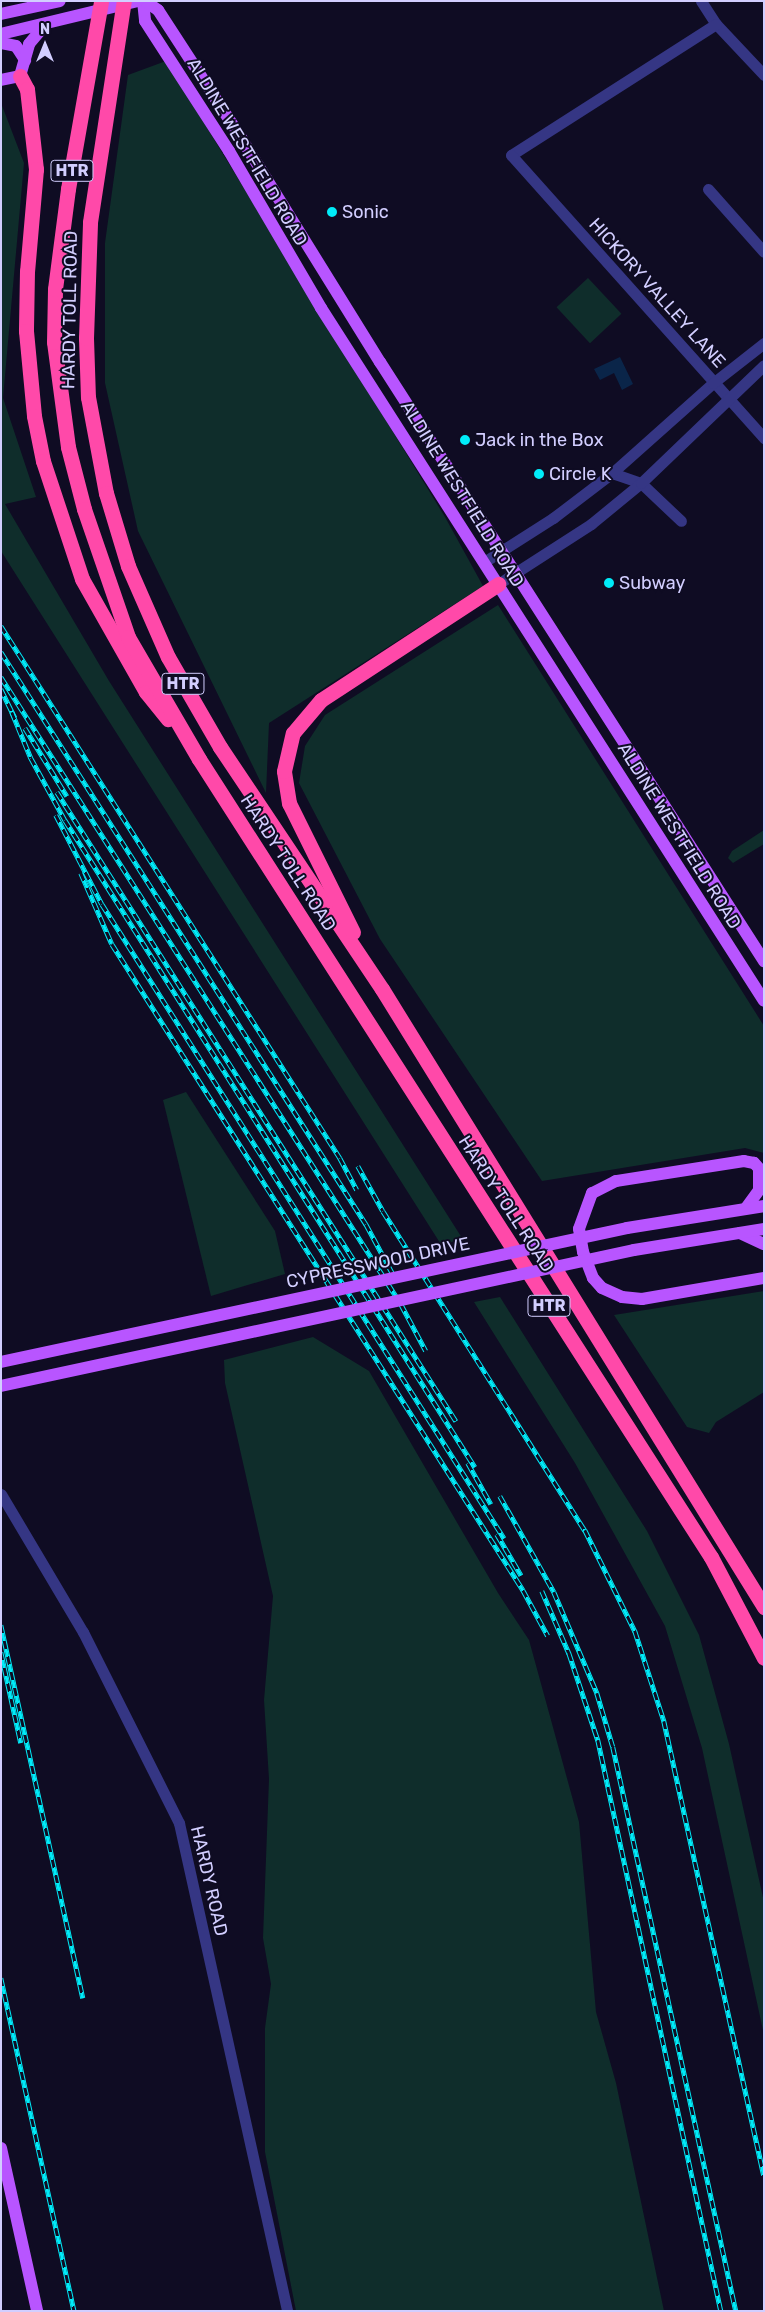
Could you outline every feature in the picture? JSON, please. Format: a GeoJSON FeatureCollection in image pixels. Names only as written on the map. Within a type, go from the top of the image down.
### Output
{"type":"FeatureCollection","features":[{"type":"Feature","properties":{"kind":"highway","name":"HARDY TOLL ROAD"},"geometry":{"type":"LineString","coordinates":[[101,1],[68,188],[55,289],[54,342],[68,447],[84,509],[125,628],[199,759],[711,1557],[764,1658]]}},
{"type":"Feature","properties":{"kind":"highway","name":"HARDY TOLL ROAD"},"geometry":{"type":"LineString","coordinates":[[124,1],[91,213],[86,338],[88,397],[106,493],[128,566],[168,657],[220,747],[382,989],[764,1607]]}},
{"type":"Feature","properties":{"kind":"highway"},"geometry":{"type":"LineString","coordinates":[[20,76],[27,89],[36,169],[27,271],[26,331],[34,416],[43,461],[82,579],[146,692],[199,759]]}},
{"type":"Feature","properties":{"kind":"highway"},"geometry":{"type":"LineString","coordinates":[[382,989],[289,803],[284,771],[288,745],[300,722],[321,700],[498,584]]}},
{"type":"Feature","properties":{"kind":"main road"},"geometry":{"type":"LineString","coordinates":[[1,14],[60,1]]}},
{"type":"Feature","properties":{"kind":"main road"},"geometry":{"type":"LineString","coordinates":[[1,34],[45,25],[137,1]]}},
{"type":"Feature","properties":{"kind":"main road","name":"ALDINE WESTFIELD ROAD"},"geometry":{"type":"LineString","coordinates":[[144,1],[158,10],[241,138],[380,362],[620,732],[764,961]]}},
{"type":"Feature","properties":{"kind":"main road","name":"ALDINE WESTFIELD ROAD"},"geometry":{"type":"LineString","coordinates":[[144,1],[145,21],[226,146],[363,372],[677,867],[761,993]]}},
{"type":"Feature","properties":{"kind":"main road"},"geometry":{"type":"LineString","coordinates":[[1,80],[20,76],[29,44],[45,25]]}},
{"type":"Feature","properties":{"kind":"main road"},"geometry":{"type":"LineString","coordinates":[[1,43],[16,46],[25,60]]}},
{"type":"Feature","properties":{"kind":"main road"},"geometry":{"type":"LineString","coordinates":[[226,146],[241,138]]}},
{"type":"Feature","properties":{"kind":"main road"},"geometry":{"type":"LineString","coordinates":[[284,244],[300,234]]}},
{"type":"Feature","properties":{"kind":"main road"},"geometry":{"type":"LineString","coordinates":[[363,372],[380,362]]}},
{"type":"Feature","properties":{"kind":"main road"},"geometry":{"type":"LineString","coordinates":[[599,744],[620,732]]}},
{"type":"Feature","properties":{"kind":"main road"},"geometry":{"type":"LineString","coordinates":[[677,867],[697,855]]}},
{"type":"Feature","properties":{"kind":"main road"},"geometry":{"type":"LineString","coordinates":[[746,1208],[759,1190],[762,1172],[754,1163],[744,1161],[616,1181],[592,1194],[579,1229],[582,1252],[593,1278],[602,1288],[622,1297],[642,1299],[764,1278]]}},
{"type":"Feature","properties":{"kind":"main road","name":"CYPRESSWOOD DRIVE"},"geometry":{"type":"LineString","coordinates":[[1,1362],[627,1228],[764,1206]]}},
{"type":"Feature","properties":{"kind":"main road"},"geometry":{"type":"LineString","coordinates":[[1,1386],[634,1250],[764,1229]]}},
{"type":"Feature","properties":{"kind":"main road"},"geometry":{"type":"LineString","coordinates":[[740,1233],[764,1244]]}},
{"type":"Feature","properties":{"kind":"main road"},"geometry":{"type":"LineString","coordinates":[[1,2148],[37,2311]]}},
{"type":"Feature","properties":{"kind":"street"},"geometry":{"type":"LineString","coordinates":[[701,1],[716,24],[764,75]]}},
{"type":"Feature","properties":{"kind":"street","name":"HICKORY VALLEY LANE"},"geometry":{"type":"LineString","coordinates":[[716,24],[520,146],[511,154],[764,438]]}},
{"type":"Feature","properties":{"kind":"street"},"geometry":{"type":"LineString","coordinates":[[708,189],[764,252]]}},
{"type":"Feature","properties":{"kind":"street"},"geometry":{"type":"LineString","coordinates":[[484,562],[553,518],[612,473],[713,382],[764,343]]}},
{"type":"Feature","properties":{"kind":"street"},"geometry":{"type":"LineString","coordinates":[[498,584],[591,524],[641,484],[730,400],[764,365]]}},
{"type":"Feature","properties":{"kind":"street"},"geometry":{"type":"LineString","coordinates":[[612,473],[641,484],[681,521]]}},
{"type":"Feature","properties":{"kind":"street","name":"HARDY ROAD"},"geometry":{"type":"LineString","coordinates":[[1,1494],[83,1632],[179,1823],[287,2311]]}},
{"type":"Feature","properties":{"kind":"green space"},"geometry":{"type":"Polygon","coordinates":[[[166,61],[445,517],[483,586],[269,723],[266,793],[138,531],[105,383],[105,243],[128,75],[166,61]]]}},
{"type":"Feature","properties":{"kind":"green space"},"geometry":{"type":"Polygon","coordinates":[[[1,103],[24,163],[3,398],[36,497],[5,504],[109,681],[462,1238],[442,1246],[1,551],[1,103]]]}},
{"type":"Feature","properties":{"kind":"green space"},"geometry":{"type":"Polygon","coordinates":[[[588,278],[621,314],[590,343],[557,307],[588,278]]]}},
{"type":"Feature","properties":{"kind":"green space"},"geometry":{"type":"Polygon","coordinates":[[[498,605],[764,1026],[764,1153],[745,1148],[542,1181],[380,939],[299,783],[305,746],[325,715],[498,605]]]}},
{"type":"Feature","properties":{"kind":"green space"},"geometry":{"type":"Polygon","coordinates":[[[764,830],[764,844],[733,863],[728,858],[732,851],[764,830]]]}},
{"type":"Feature","properties":{"kind":"green space"},"geometry":{"type":"Polygon","coordinates":[[[186,1092],[275,1231],[285,1274],[211,1296],[163,1100],[186,1092]]]}},
{"type":"Feature","properties":{"kind":"green space"},"geometry":{"type":"Polygon","coordinates":[[[764,1291],[764,1392],[716,1422],[709,1433],[687,1427],[614,1315],[764,1291]]]}},
{"type":"Feature","properties":{"kind":"green space"},"geometry":{"type":"Polygon","coordinates":[[[500,1297],[647,1531],[699,1635],[729,1744],[764,1902],[764,2035],[702,1748],[665,1626],[575,1463],[474,1302],[500,1297]]]}},
{"type":"Feature","properties":{"kind":"green space"},"geometry":{"type":"Polygon","coordinates":[[[313,1337],[369,1371],[498,1593],[529,1640],[579,1822],[596,2012],[616,2083],[664,2311],[296,2311],[265,2152],[265,2028],[271,1984],[263,1938],[269,1779],[264,1700],[273,1596],[225,1383],[224,1360],[313,1337]]]}},
{"type":"Feature","properties":{"kind":"water"},"geometry":{"type":"Polygon","coordinates":[[[620,357],[633,384],[622,390],[614,373],[600,380],[594,369],[620,357]]]}},
{"type":"Feature","properties":{"kind":"railway"},"geometry":{"type":"LineString","coordinates":[[1,626],[340,1158],[357,1190]]}},
{"type":"Feature","properties":{"kind":"railway"},"geometry":{"type":"LineString","coordinates":[[1,652],[366,1224],[394,1276]]}},
{"type":"Feature","properties":{"kind":"railway"},"geometry":{"type":"LineString","coordinates":[[1,677],[401,1304],[426,1351]]}},
{"type":"Feature","properties":{"kind":"railway"},"geometry":{"type":"LineString","coordinates":[[1,689],[15,718]]}},
{"type":"Feature","properties":{"kind":"railway"},"geometry":{"type":"LineString","coordinates":[[12,712],[31,758],[65,820],[475,1467]]}},
{"type":"Feature","properties":{"kind":"railway"},"geometry":{"type":"LineString","coordinates":[[25,728],[67,796]]}},
{"type":"Feature","properties":{"kind":"railway"},"geometry":{"type":"LineString","coordinates":[[57,792],[456,1421]]}},
{"type":"Feature","properties":{"kind":"railway"},"geometry":{"type":"LineString","coordinates":[[56,815],[102,904],[504,1538]]}},
{"type":"Feature","properties":{"kind":"railway"},"geometry":{"type":"LineString","coordinates":[[81,873],[112,944],[523,1590],[548,1636]]}},
{"type":"Feature","properties":{"kind":"railway"},"geometry":{"type":"LineString","coordinates":[[358,1166],[383,1211],[585,1530],[635,1631],[664,1721],[764,2175]]}},
{"type":"Feature","properties":{"kind":"railway"},"geometry":{"type":"LineString","coordinates":[[468,1463],[491,1504]]}},
{"type":"Feature","properties":{"kind":"railway"},"geometry":{"type":"LineString","coordinates":[[500,1496],[554,1592],[597,1693],[613,1747],[736,2311]]}},
{"type":"Feature","properties":{"kind":"railway"},"geometry":{"type":"LineString","coordinates":[[497,1534],[521,1575]]}},
{"type":"Feature","properties":{"kind":"railway"},"geometry":{"type":"LineString","coordinates":[[542,1591],[569,1653],[598,1740],[721,2311]]}},
{"type":"Feature","properties":{"kind":"railway"},"geometry":{"type":"LineString","coordinates":[[1,1625],[83,1998]]}},
{"type":"Feature","properties":{"kind":"railway"},"geometry":{"type":"LineString","coordinates":[[1,1652],[21,1743]]}},
{"type":"Feature","properties":{"kind":"railway"},"geometry":{"type":"LineString","coordinates":[[1,1978],[74,2311]]}},
{"type":"Feature","properties":{"kind":"place","name":"Sonic"},"geometry":{"type":"Point","coordinates":[332,212]}},
{"type":"Feature","properties":{"kind":"place","name":"Jack in the Box"},"geometry":{"type":"Point","coordinates":[465,440]}},
{"type":"Feature","properties":{"kind":"place","name":"Circle K"},"geometry":{"type":"Point","coordinates":[539,474]}},
{"type":"Feature","properties":{"kind":"place","name":"Subway"},"geometry":{"type":"Point","coordinates":[609,583]}}]}
